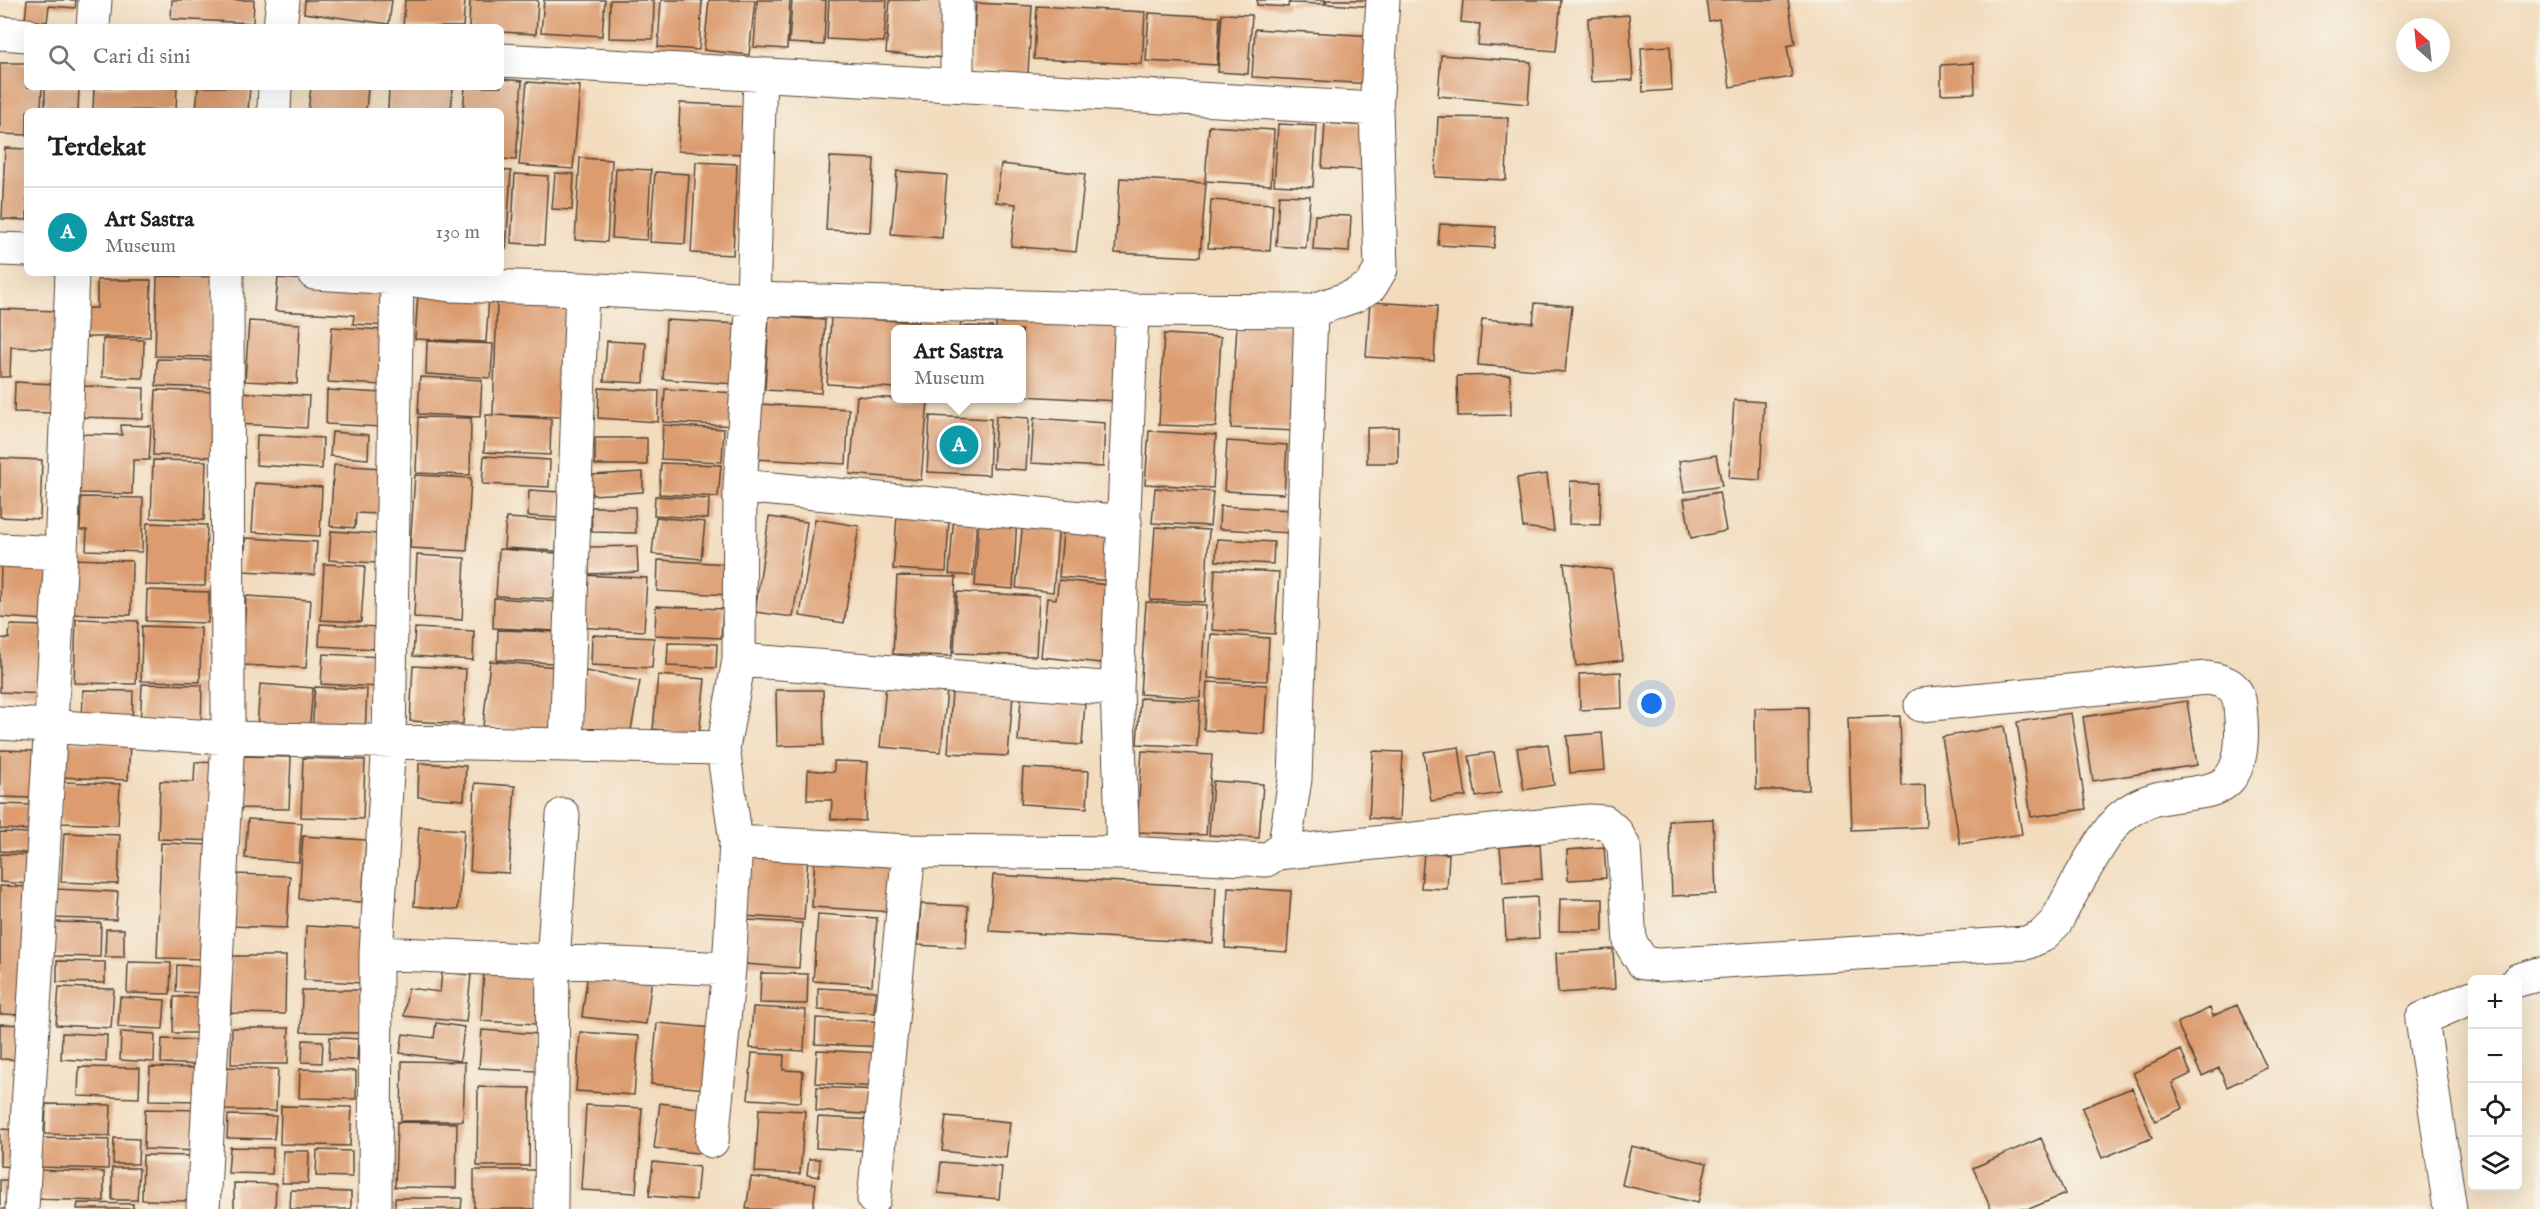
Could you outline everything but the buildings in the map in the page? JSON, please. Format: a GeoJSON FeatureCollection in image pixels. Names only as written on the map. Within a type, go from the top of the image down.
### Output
{"type":"FeatureCollection","features":[{"type":"Feature","properties":{"kind":"street"},"geometry":{"type":"LineString","coordinates":[[93,24],[95,0]]}},
{"type":"Feature","properties":{"kind":"street"},"geometry":{"type":"LineString","coordinates":[[280,24],[283,0]]}},
{"type":"Feature","properties":{"kind":"street"},"geometry":{"type":"LineString","coordinates":[[957,0],[957,84]]}},
{"type":"Feature","properties":{"kind":"street"},"geometry":{"type":"LineString","coordinates":[[364,276],[450,285],[582,289],[753,299],[1132,310],[1311,311],[1354,296],[1371,286],[1381,269],[1376,109],[1383,0]]}},
{"type":"Feature","properties":{"kind":"street"},"geometry":{"type":"LineString","coordinates":[[0,33],[24,35]]}},
{"type":"Feature","properties":{"kind":"street"},"geometry":{"type":"LineString","coordinates":[[504,60],[1376,109]]}},
{"type":"Feature","properties":{"kind":"street"},"geometry":{"type":"LineString","coordinates":[[712,1141],[729,969],[736,842],[723,748],[739,660],[740,486],[753,299],[760,74]]}},
{"type":"Feature","properties":{"kind":"street"},"geometry":{"type":"LineString","coordinates":[[274,108],[275,90]]}},
{"type":"Feature","properties":{"kind":"street"},"geometry":{"type":"LineString","coordinates":[[0,249],[24,250]]}},
{"type":"Feature","properties":{"kind":"street"},"geometry":{"type":"LineString","coordinates":[[22,1209],[61,553],[72,276]]}},
{"type":"Feature","properties":{"kind":"street"},"geometry":{"type":"LineString","coordinates":[[203,1209],[228,738],[227,276]]}},
{"type":"Feature","properties":{"kind":"street"},"geometry":{"type":"LineString","coordinates":[[375,1209],[376,953],[389,740],[397,278]]}},
{"type":"Feature","properties":{"kind":"street"},"geometry":{"type":"LineString","coordinates":[[566,745],[582,289]]}},
{"type":"Feature","properties":{"kind":"street"},"geometry":{"type":"LineString","coordinates":[[1123,854],[1117,689],[1132,310]]}},
{"type":"Feature","properties":{"kind":"street"},"geometry":{"type":"LineString","coordinates":[[736,842],[909,851],[1123,854],[1266,860],[1277,853],[1285,844],[1295,778],[1311,311]]}},
{"type":"Feature","properties":{"kind":"street"},"geometry":{"type":"LineString","coordinates":[[740,486],[1125,522]]}},
{"type":"Feature","properties":{"kind":"street"},"geometry":{"type":"LineString","coordinates":[[0,550],[61,553]]}},
{"type":"Feature","properties":{"kind":"street"},"geometry":{"type":"LineString","coordinates":[[739,660],[1117,689]]}},
{"type":"Feature","properties":{"kind":"street"},"geometry":{"type":"LineString","coordinates":[[1277,853],[1589,821],[1605,822],[1616,832],[1624,847],[1630,942],[1643,963],[1671,965],[2026,943],[2042,936],[2056,922],[2119,819],[2135,807],[2217,788],[2232,776],[2241,760],[2240,706],[2237,690],[2226,681],[2206,678],[1921,705]]}},
{"type":"Feature","properties":{"kind":"street"},"geometry":{"type":"LineString","coordinates":[[0,723],[228,738],[723,748]]}},
{"type":"Feature","properties":{"kind":"street"},"geometry":{"type":"LineString","coordinates":[[551,1209],[553,963],[564,815]]}},
{"type":"Feature","properties":{"kind":"street"},"geometry":{"type":"LineString","coordinates":[[874,1199],[909,851]]}},
{"type":"Feature","properties":{"kind":"street"},"geometry":{"type":"LineString","coordinates":[[376,953],[553,963],[729,969]]}},
{"type":"Feature","properties":{"kind":"street"},"geometry":{"type":"LineString","coordinates":[[2522,979],[2540,974]]}},
{"type":"Feature","properties":{"kind":"street"},"geometry":{"type":"LineString","coordinates":[[2450,1209],[2422,1019],[2468,999]]}},
{"type":"Feature","properties":{"kind":"place","name":"Art Sastra"},"geometry":{"type":"Point","coordinates":[959,445]}}]}
